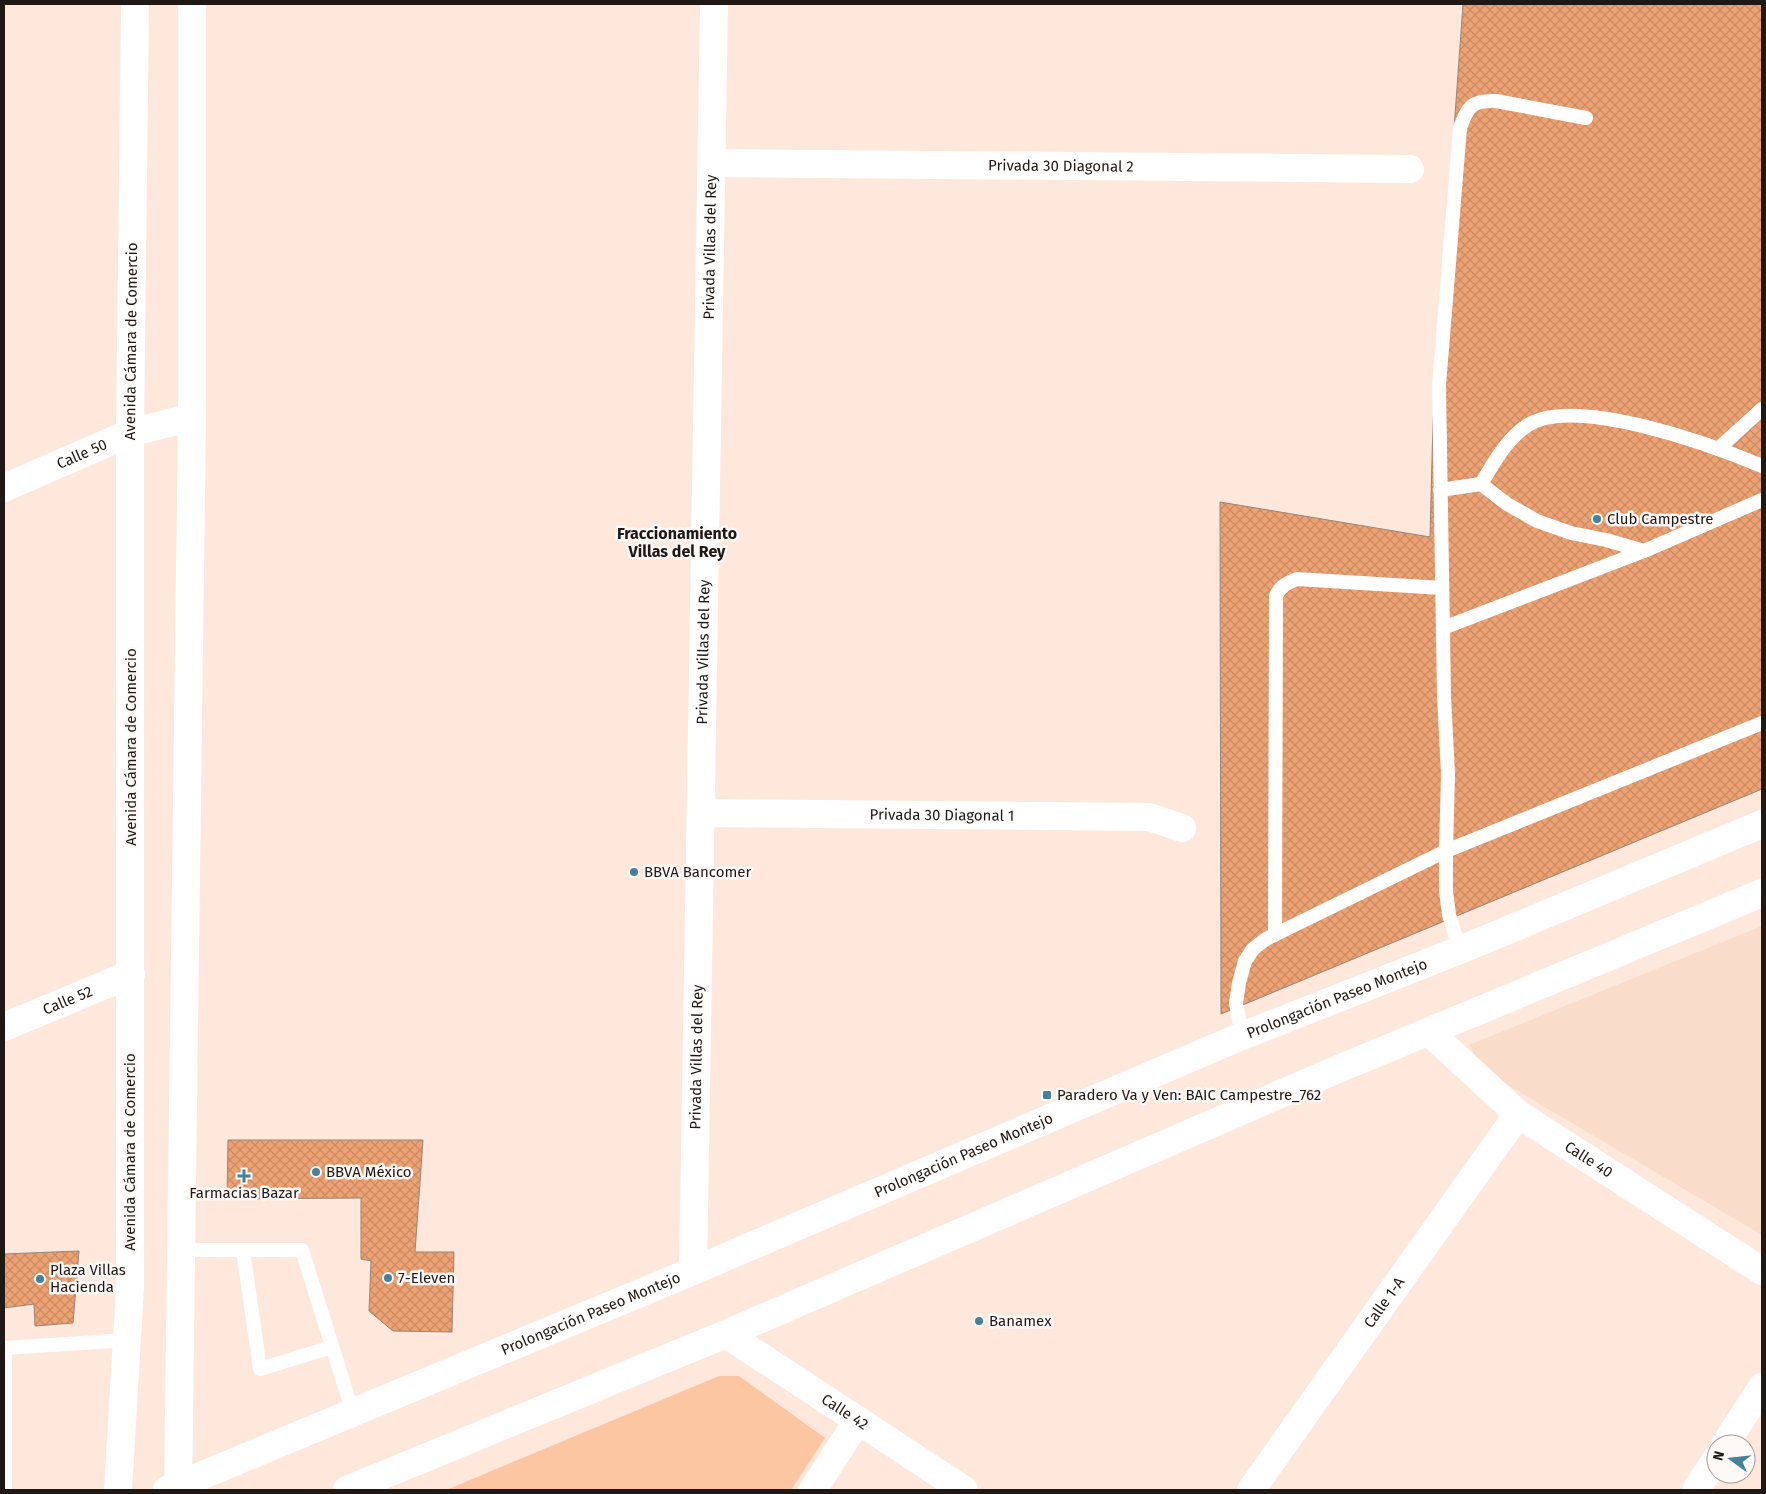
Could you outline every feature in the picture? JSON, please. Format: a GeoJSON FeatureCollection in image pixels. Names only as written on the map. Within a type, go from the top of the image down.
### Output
{"type":"FeatureCollection","features":[{"type":"Feature","properties":{"kind":"main road","name":"Avenida Cámara de Comercio"},"geometry":{"type":"LineString","coordinates":[[118,1490],[130,1287],[130,433],[135,4]]}},
{"type":"Feature","properties":{"kind":"main road"},"geometry":{"type":"LineString","coordinates":[[174,1489],[180,1250],[192,418],[192,4]]}},
{"type":"Feature","properties":{"kind":"main road","name":"Privada Villas del Rey"},"geometry":{"type":"LineString","coordinates":[[693,1271],[714,4]]}},
{"type":"Feature","properties":{"kind":"main road","name":"Privada 30 Diagonal 2"},"geometry":{"type":"LineString","coordinates":[[712,164],[1410,168]]}},
{"type":"Feature","properties":{"kind":"main road","name":"Calle 50"},"geometry":{"type":"LineString","coordinates":[[4,488],[130,433],[192,418]]}},
{"type":"Feature","properties":{"kind":"main road","name":"Privada 30 Diagonal 1"},"geometry":{"type":"LineString","coordinates":[[702,813],[1149,817],[1182,828]]}},
{"type":"Feature","properties":{"kind":"main road","name":"Prolongación Paseo Montejo"},"geometry":{"type":"LineString","coordinates":[[174,1489],[693,1271],[1242,1036],[1460,950],[1762,824]]}},
{"type":"Feature","properties":{"kind":"main road"},"geometry":{"type":"LineString","coordinates":[[347,1490],[726,1334],[1336,1070],[1762,893]]}},
{"type":"Feature","properties":{"kind":"main road","name":"Calle 52"},"geometry":{"type":"LineString","coordinates":[[4,1027],[131,974]]}},
{"type":"Feature","properties":{"kind":"main road","name":"Calle 40"},"geometry":{"type":"LineString","coordinates":[[1429,1032],[1518,1114],[1762,1271]]}},
{"type":"Feature","properties":{"kind":"main road","name":"Calle 1-A"},"geometry":{"type":"LineString","coordinates":[[1251,1490],[1518,1114]]}},
{"type":"Feature","properties":{"kind":"main road","name":"Calle 42"},"geometry":{"type":"LineString","coordinates":[[726,1334],[964,1490]]}},
{"type":"Feature","properties":{"kind":"main road"},"geometry":{"type":"LineString","coordinates":[[1731,1434],[1762,1387]]}},
{"type":"Feature","properties":{"kind":"main road"},"geometry":{"type":"LineString","coordinates":[[812,1490],[858,1420]]}},
{"type":"Feature","properties":{"kind":"main road"},"geometry":{"type":"LineString","coordinates":[[1696,1490],[1706,1474]]}},
{"type":"Feature","properties":{"kind":"lane"},"geometry":{"type":"LineString","coordinates":[[1460,950],[1449,915],[1446,891],[1448,774],[1444,696],[1439,385],[1460,128],[1465,113],[1470,106],[1482,100],[1586,118]]}},
{"type":"Feature","properties":{"kind":"lane"},"geometry":{"type":"LineString","coordinates":[[1718,449],[1762,409]]}},
{"type":"Feature","properties":{"kind":"lane"},"geometry":{"type":"LineString","coordinates":[[1481,484],[1498,456],[1512,438],[1528,425],[1547,418],[1578,416],[1648,427],[1718,449],[1762,466]]}},
{"type":"Feature","properties":{"kind":"lane"},"geometry":{"type":"LineString","coordinates":[[1440,490],[1481,484],[1507,504],[1537,521],[1571,533],[1606,540],[1644,551]]}},
{"type":"Feature","properties":{"kind":"lane"},"geometry":{"type":"LineString","coordinates":[[1443,628],[1644,551],[1762,500]]}},
{"type":"Feature","properties":{"kind":"lane"},"geometry":{"type":"LineString","coordinates":[[1274,935],[1276,596],[1279,589],[1287,582],[1297,579],[1442,588]]}},
{"type":"Feature","properties":{"kind":"lane"},"geometry":{"type":"LineString","coordinates":[[1242,1036],[1236,1003],[1239,983],[1245,961],[1253,949],[1266,939],[1446,851],[1762,723]]}},
{"type":"Feature","properties":{"kind":"lane"},"geometry":{"type":"LineString","coordinates":[[180,1250],[302,1250],[353,1413]]}},
{"type":"Feature","properties":{"kind":"lane"},"geometry":{"type":"LineString","coordinates":[[243,1250],[260,1368],[332,1347]]}},
{"type":"Feature","properties":{"kind":"lane"},"geometry":{"type":"LineString","coordinates":[[5,1490],[5,1348],[127,1340]]}},
{"type":"Feature","properties":{"kind":"shaded area"},"geometry":{"type":"Polygon","coordinates":[[[1762,926],[1762,1235],[1482,1070],[1469,1045],[1762,926]]]}},
{"type":"Feature","properties":{"kind":"shaded area"},"geometry":{"type":"Polygon","coordinates":[[[719,1376],[739,1376],[825,1438],[791,1490],[446,1490],[719,1376]]]}},
{"type":"Feature","properties":{"kind":"building","name":"Club Campestre"},"geometry":{"type":"Polygon","coordinates":[[[1463,4],[1762,4],[1762,789],[1221,1014],[1220,502],[1430,537],[1433,421],[1463,4]]]}},
{"type":"Feature","properties":{"kind":"building"},"geometry":{"type":"Polygon","coordinates":[[[228,1140],[423,1140],[415,1252],[454,1252],[452,1332],[393,1331],[369,1311],[371,1261],[361,1259],[361,1198],[227,1199],[228,1140]]]}},
{"type":"Feature","properties":{"kind":"building","name":"Plaza Villas Hacienda"},"geometry":{"type":"Polygon","coordinates":[[[79,1251],[73,1323],[35,1326],[34,1304],[4,1308],[4,1254],[79,1251]]]}},
{"type":"Feature","properties":{"kind":"place","name":"Club Campestre"},"geometry":{"type":"Point","coordinates":[1597,519]}},
{"type":"Feature","properties":{"kind":"place","name":"BBVA Bancomer"},"geometry":{"type":"Point","coordinates":[634,872]}},
{"type":"Feature","properties":{"kind":"place","name":"Paradero Va y Ven: BAIC Campestre_762"},"geometry":{"type":"Point","coordinates":[1047,1095]}},
{"type":"Feature","properties":{"kind":"place","name":"BBVA México"},"geometry":{"type":"Point","coordinates":[316,1172]}},
{"type":"Feature","properties":{"kind":"place","name":"Farmacias Bazar"},"geometry":{"type":"Point","coordinates":[244,1176]}},
{"type":"Feature","properties":{"kind":"place","name":"7-Eleven"},"geometry":{"type":"Point","coordinates":[388,1278]}},
{"type":"Feature","properties":{"kind":"place","name":"Plaza Villas Hacienda"},"geometry":{"type":"Point","coordinates":[40,1279]}},
{"type":"Feature","properties":{"kind":"place","name":"Banamex"},"geometry":{"type":"Point","coordinates":[979,1321]}},
{"type":"Feature","properties":{"kind":"district","name":"Fraccionamiento Villas del Rey"},"geometry":{"type":"Point","coordinates":[677,542]}}]}
